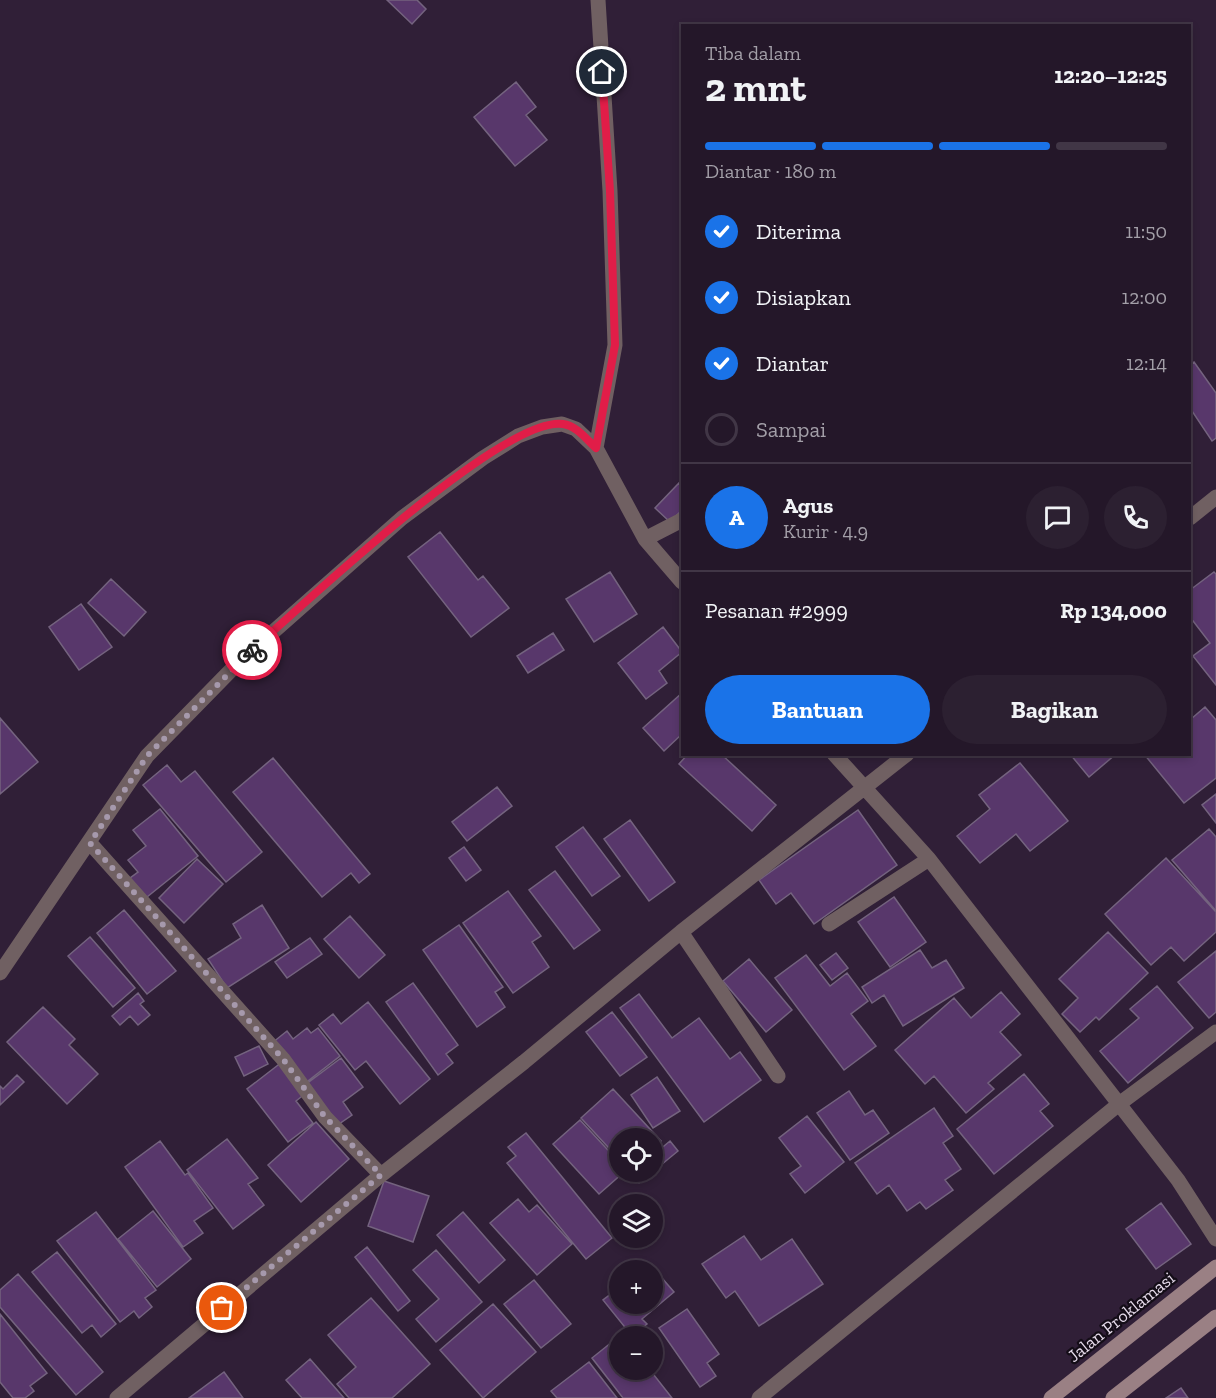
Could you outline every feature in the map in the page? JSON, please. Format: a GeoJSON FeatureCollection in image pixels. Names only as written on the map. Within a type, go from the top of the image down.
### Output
{"type":"FeatureCollection","features":[{"type":"Feature","properties":{"kind":"street"},"geometry":{"type":"LineString","coordinates":[[596,448],[615,345],[610,191],[598,0]]}},
{"type":"Feature","properties":{"kind":"street"},"geometry":{"type":"LineString","coordinates":[[0,973],[147,756],[238,663],[402,518],[483,458],[518,436],[542,427],[562,424],[576,429],[596,448],[645,539],[681,581]]}},
{"type":"Feature","properties":{"kind":"street"},"geometry":{"type":"LineString","coordinates":[[1191,517],[1216,497]]}},
{"type":"Feature","properties":{"kind":"street"},"geometry":{"type":"LineString","coordinates":[[645,539],[681,521]]}},
{"type":"Feature","properties":{"kind":"street"},"geometry":{"type":"LineString","coordinates":[[836,756],[929,859],[1178,1180],[1216,1239]]}},
{"type":"Feature","properties":{"kind":"street"},"geometry":{"type":"LineString","coordinates":[[117,1398],[381,1175],[524,1062],[681,932],[905,756]]}},
{"type":"Feature","properties":{"kind":"street"},"geometry":{"type":"LineString","coordinates":[[90,843],[283,1059],[325,1117],[381,1175]]}},
{"type":"Feature","properties":{"kind":"street"},"geometry":{"type":"LineString","coordinates":[[829,924],[929,859]]}},
{"type":"Feature","properties":{"kind":"street"},"geometry":{"type":"LineString","coordinates":[[681,932],[778,1076]]}},
{"type":"Feature","properties":{"kind":"street"},"geometry":{"type":"LineString","coordinates":[[759,1398],[1119,1104],[1216,1032]]}},
{"type":"Feature","properties":{"kind":"street","name":"Jalan Proklamasi"},"geometry":{"type":"LineString","coordinates":[[1051,1398],[1216,1267]]}},
{"type":"Feature","properties":{"kind":"street"},"geometry":{"type":"LineString","coordinates":[[1113,1398],[1216,1317]]}},
{"type":"Feature","properties":{"kind":"building"},"geometry":{"type":"Polygon","coordinates":[[[387,0],[417,0],[426,9],[412,24],[387,0]]]}},
{"type":"Feature","properties":{"kind":"building"},"geometry":{"type":"Polygon","coordinates":[[[516,82],[536,107],[526,115],[547,140],[515,166],[474,117],[516,82]]]}},
{"type":"Feature","properties":{"kind":"building"},"geometry":{"type":"Polygon","coordinates":[[[1194,362],[1216,393],[1216,438],[1212,441],[1191,410],[1191,364],[1194,362]]]}},
{"type":"Feature","properties":{"kind":"building"},"geometry":{"type":"Polygon","coordinates":[[[679,483],[681,486],[681,511],[670,522],[655,508],[679,483]]]}},
{"type":"Feature","properties":{"kind":"building"},"geometry":{"type":"Polygon","coordinates":[[[440,532],[478,580],[483,576],[509,608],[471,637],[408,557],[440,532]]]}},
{"type":"Feature","properties":{"kind":"building"},"geometry":{"type":"Polygon","coordinates":[[[610,572],[637,614],[594,642],[566,599],[610,572]]]}},
{"type":"Feature","properties":{"kind":"building"},"geometry":{"type":"Polygon","coordinates":[[[1214,572],[1216,574],[1216,685],[1193,656],[1210,643],[1191,618],[1191,589],[1214,572]]]}},
{"type":"Feature","properties":{"kind":"building"},"geometry":{"type":"Polygon","coordinates":[[[111,579],[146,612],[124,636],[88,603],[111,579]]]}},
{"type":"Feature","properties":{"kind":"building"},"geometry":{"type":"Polygon","coordinates":[[[81,604],[112,647],[79,670],[49,627],[81,604]]]}},
{"type":"Feature","properties":{"kind":"building"},"geometry":{"type":"Polygon","coordinates":[[[663,627],[681,651],[659,671],[667,683],[646,699],[618,663],[663,627]]]}},
{"type":"Feature","properties":{"kind":"building"},"geometry":{"type":"Polygon","coordinates":[[[553,633],[564,650],[528,673],[517,656],[553,633]]]}},
{"type":"Feature","properties":{"kind":"building"},"geometry":{"type":"Polygon","coordinates":[[[681,694],[681,735],[664,751],[643,728],[681,694]]]}},
{"type":"Feature","properties":{"kind":"building"},"geometry":{"type":"Polygon","coordinates":[[[1205,707],[1216,720],[1216,778],[1184,803],[1146,756],[1191,756],[1191,719],[1205,707]]]}},
{"type":"Feature","properties":{"kind":"building"},"geometry":{"type":"Polygon","coordinates":[[[0,718],[38,762],[0,794],[0,718]]]}},
{"type":"Feature","properties":{"kind":"building"},"geometry":{"type":"Polygon","coordinates":[[[686,756],[723,756],[776,805],[752,831],[679,764],[686,756]]]}},
{"type":"Feature","properties":{"kind":"building"},"geometry":{"type":"Polygon","coordinates":[[[1072,756],[1114,756],[1089,777],[1072,756]]]}},
{"type":"Feature","properties":{"kind":"building"},"geometry":{"type":"Polygon","coordinates":[[[273,758],[370,874],[359,883],[351,873],[322,897],[233,792],[273,758]]]}},
{"type":"Feature","properties":{"kind":"building"},"geometry":{"type":"Polygon","coordinates":[[[1020,763],[1068,821],[1030,851],[1016,834],[980,863],[957,836],[990,809],[979,795],[1020,763]]]}},
{"type":"Feature","properties":{"kind":"building"},"geometry":{"type":"Polygon","coordinates":[[[167,765],[181,782],[195,771],[262,852],[226,882],[143,785],[167,765]]]}},
{"type":"Feature","properties":{"kind":"building"},"geometry":{"type":"Polygon","coordinates":[[[497,787],[512,806],[467,841],[452,822],[497,787]]]}},
{"type":"Feature","properties":{"kind":"building"},"geometry":{"type":"Polygon","coordinates":[[[1216,794],[1216,823],[1202,805],[1216,794]]]}},
{"type":"Feature","properties":{"kind":"building"},"geometry":{"type":"Polygon","coordinates":[[[160,809],[198,856],[142,901],[126,881],[138,872],[128,860],[146,846],[133,830],[160,809]]]}},
{"type":"Feature","properties":{"kind":"building"},"geometry":{"type":"Polygon","coordinates":[[[858,810],[897,865],[814,924],[791,893],[776,904],[759,880],[858,810]]]}},
{"type":"Feature","properties":{"kind":"building"},"geometry":{"type":"Polygon","coordinates":[[[630,820],[675,882],[649,901],[604,839],[630,820]]]}},
{"type":"Feature","properties":{"kind":"building"},"geometry":{"type":"Polygon","coordinates":[[[583,827],[620,876],[592,896],[556,847],[583,827]]]}},
{"type":"Feature","properties":{"kind":"building"},"geometry":{"type":"Polygon","coordinates":[[[1209,829],[1216,837],[1216,911],[1172,860],[1209,829]]]}},
{"type":"Feature","properties":{"kind":"building"},"geometry":{"type":"Polygon","coordinates":[[[464,847],[481,870],[466,881],[449,858],[464,847]]]}},
{"type":"Feature","properties":{"kind":"building"},"geometry":{"type":"Polygon","coordinates":[[[1166,858],[1216,912],[1216,932],[1184,961],[1171,947],[1151,965],[1105,914],[1166,858]]]}},
{"type":"Feature","properties":{"kind":"building"},"geometry":{"type":"Polygon","coordinates":[[[197,859],[223,884],[184,923],[159,898],[197,859]]]}},
{"type":"Feature","properties":{"kind":"building"},"geometry":{"type":"Polygon","coordinates":[[[555,871],[600,930],[574,949],[529,890],[555,871]]]}},
{"type":"Feature","properties":{"kind":"building"},"geometry":{"type":"Polygon","coordinates":[[[508,891],[541,936],[532,942],[549,967],[513,993],[463,923],[508,891]]]}},
{"type":"Feature","properties":{"kind":"building"},"geometry":{"type":"Polygon","coordinates":[[[894,897],[926,942],[890,967],[858,922],[894,897]]]}},
{"type":"Feature","properties":{"kind":"building"},"geometry":{"type":"Polygon","coordinates":[[[262,905],[289,948],[227,988],[208,959],[241,938],[233,924],[262,905]]]}},
{"type":"Feature","properties":{"kind":"building"},"geometry":{"type":"Polygon","coordinates":[[[124,910],[176,971],[147,994],[97,933],[124,910]]]}},
{"type":"Feature","properties":{"kind":"building"},"geometry":{"type":"Polygon","coordinates":[[[350,916],[385,955],[359,978],[324,939],[350,916]]]}},
{"type":"Feature","properties":{"kind":"building"},"geometry":{"type":"Polygon","coordinates":[[[459,925],[503,987],[495,992],[505,1007],[477,1027],[423,950],[459,925]]]}},
{"type":"Feature","properties":{"kind":"building"},"geometry":{"type":"Polygon","coordinates":[[[1108,932],[1148,973],[1099,1020],[1096,1017],[1080,1032],[1062,1014],[1078,998],[1059,979],[1108,932]]]}},
{"type":"Feature","properties":{"kind":"building"},"geometry":{"type":"Polygon","coordinates":[[[90,937],[135,988],[113,1007],[68,956],[90,937]]]}},
{"type":"Feature","properties":{"kind":"building"},"geometry":{"type":"Polygon","coordinates":[[[310,938],[322,954],[287,978],[275,962],[310,938]]]}},
{"type":"Feature","properties":{"kind":"building"},"geometry":{"type":"Polygon","coordinates":[[[920,950],[932,968],[946,960],[964,988],[903,1026],[884,995],[872,1003],[862,987],[920,950]]]}},
{"type":"Feature","properties":{"kind":"building"},"geometry":{"type":"Polygon","coordinates":[[[1216,951],[1216,1012],[1209,1018],[1178,982],[1216,951]]]}},
{"type":"Feature","properties":{"kind":"building"},"geometry":{"type":"Polygon","coordinates":[[[836,953],[848,968],[832,980],[820,965],[836,953]]]}},
{"type":"Feature","properties":{"kind":"building"},"geometry":{"type":"Polygon","coordinates":[[[806,955],[830,986],[847,973],[868,1001],[851,1014],[876,1046],[844,1070],[775,978],[806,955]]]}},
{"type":"Feature","properties":{"kind":"building"},"geometry":{"type":"Polygon","coordinates":[[[749,959],[792,1010],[766,1032],[723,981],[749,959]]]}},
{"type":"Feature","properties":{"kind":"building"},"geometry":{"type":"Polygon","coordinates":[[[413,983],[458,1045],[446,1054],[453,1063],[438,1075],[386,1002],[413,983]]]}},
{"type":"Feature","properties":{"kind":"building"},"geometry":{"type":"Polygon","coordinates":[[[1157,986],[1193,1028],[1128,1083],[1100,1051],[1139,1018],[1130,1009],[1157,986]]]}},
{"type":"Feature","properties":{"kind":"building"},"geometry":{"type":"Polygon","coordinates":[[[1001,992],[1020,1014],[1000,1032],[1021,1055],[988,1083],[994,1089],[966,1113],[934,1076],[925,1084],[895,1050],[954,998],[971,1018],[1001,992]]]}},
{"type":"Feature","properties":{"kind":"building"},"geometry":{"type":"Polygon","coordinates":[[[138,993],[144,1001],[140,1004],[150,1015],[138,1025],[130,1016],[120,1025],[112,1016],[138,993]]]}},
{"type":"Feature","properties":{"kind":"building"},"geometry":{"type":"Polygon","coordinates":[[[639,994],[672,1038],[699,1018],[730,1059],[740,1052],[761,1080],[704,1122],[620,1008],[639,994]]]}},
{"type":"Feature","properties":{"kind":"building"},"geometry":{"type":"Polygon","coordinates":[[[368,1002],[430,1079],[400,1104],[366,1061],[355,1070],[319,1025],[333,1014],[341,1024],[368,1002]]]}},
{"type":"Feature","properties":{"kind":"building"},"geometry":{"type":"Polygon","coordinates":[[[43,1007],[75,1039],[69,1045],[98,1074],[67,1104],[7,1042],[43,1007]]]}},
{"type":"Feature","properties":{"kind":"building"},"geometry":{"type":"Polygon","coordinates":[[[612,1012],[647,1057],[620,1076],[586,1032],[612,1012]]]}},
{"type":"Feature","properties":{"kind":"building"},"geometry":{"type":"Polygon","coordinates":[[[307,1028],[311,1033],[318,1028],[340,1056],[304,1084],[272,1043],[287,1031],[293,1039],[307,1028]]]}},
{"type":"Feature","properties":{"kind":"building"},"geometry":{"type":"Polygon","coordinates":[[[259,1046],[268,1064],[244,1076],[235,1057],[259,1046]]]}},
{"type":"Feature","properties":{"kind":"building"},"geometry":{"type":"Polygon","coordinates":[[[341,1058],[363,1087],[343,1102],[352,1115],[336,1126],[305,1085],[341,1058]]]}},
{"type":"Feature","properties":{"kind":"building"},"geometry":{"type":"Polygon","coordinates":[[[282,1062],[306,1093],[296,1101],[313,1123],[288,1142],[247,1089],[282,1062]]]}},
{"type":"Feature","properties":{"kind":"building"},"geometry":{"type":"Polygon","coordinates":[[[1024,1074],[1049,1104],[1040,1111],[1053,1126],[994,1174],[957,1129],[1024,1074]]]}},
{"type":"Feature","properties":{"kind":"building"},"geometry":{"type":"Polygon","coordinates":[[[17,1075],[24,1082],[0,1105],[0,1086],[3,1089],[17,1075]]]}},
{"type":"Feature","properties":{"kind":"building"},"geometry":{"type":"Polygon","coordinates":[[[657,1077],[680,1111],[653,1128],[631,1095],[657,1077]]]}},
{"type":"Feature","properties":{"kind":"building"},"geometry":{"type":"Polygon","coordinates":[[[613,1089],[649,1128],[609,1128],[609,1148],[581,1118],[613,1089]]]}},
{"type":"Feature","properties":{"kind":"building"},"geometry":{"type":"Polygon","coordinates":[[[849,1091],[865,1115],[873,1110],[889,1133],[850,1160],[817,1113],[849,1091]]]}},
{"type":"Feature","properties":{"kind":"building"},"geometry":{"type":"Polygon","coordinates":[[[934,1108],[953,1136],[943,1143],[961,1169],[945,1180],[953,1190],[926,1209],[920,1202],[907,1211],[889,1185],[877,1194],[855,1163],[934,1108]]]}},
{"type":"Feature","properties":{"kind":"building"},"geometry":{"type":"Polygon","coordinates":[[[807,1116],[844,1162],[805,1193],[790,1174],[801,1166],[779,1138],[807,1116]]]}},
{"type":"Feature","properties":{"kind":"building"},"geometry":{"type":"Polygon","coordinates":[[[580,1120],[609,1151],[609,1182],[613,1182],[599,1194],[553,1144],[580,1120]]]}},
{"type":"Feature","properties":{"kind":"building"},"geometry":{"type":"Polygon","coordinates":[[[316,1122],[349,1159],[301,1202],[268,1165],[316,1122]]]}},
{"type":"Feature","properties":{"kind":"building"},"geometry":{"type":"Polygon","coordinates":[[[526,1133],[609,1234],[609,1240],[586,1259],[507,1163],[516,1156],[508,1147],[526,1133]]]}},
{"type":"Feature","properties":{"kind":"building"},"geometry":{"type":"Polygon","coordinates":[[[227,1139],[258,1178],[248,1184],[264,1205],[233,1229],[187,1170],[227,1139]]]}},
{"type":"Feature","properties":{"kind":"building"},"geometry":{"type":"Polygon","coordinates":[[[160,1141],[185,1175],[188,1173],[213,1208],[194,1221],[203,1233],[183,1247],[125,1167],[160,1141]]]}},
{"type":"Feature","properties":{"kind":"building"},"geometry":{"type":"Polygon","coordinates":[[[670,1141],[678,1151],[663,1163],[663,1147],[670,1141]]]}},
{"type":"Feature","properties":{"kind":"building"},"geometry":{"type":"Polygon","coordinates":[[[384,1181],[429,1196],[413,1242],[368,1226],[384,1181]]]}},
{"type":"Feature","properties":{"kind":"building"},"geometry":{"type":"Polygon","coordinates":[[[518,1199],[529,1212],[537,1205],[572,1244],[537,1275],[490,1223],[518,1199]]]}},
{"type":"Feature","properties":{"kind":"building"},"geometry":{"type":"Polygon","coordinates":[[[1161,1203],[1191,1244],[1156,1269],[1126,1229],[1161,1203]]]}},
{"type":"Feature","properties":{"kind":"building"},"geometry":{"type":"Polygon","coordinates":[[[153,1211],[191,1259],[157,1287],[118,1239],[153,1211]]]}},
{"type":"Feature","properties":{"kind":"building"},"geometry":{"type":"Polygon","coordinates":[[[96,1212],[156,1290],[145,1298],[152,1307],[139,1318],[134,1311],[120,1322],[57,1241],[96,1212]]]}},
{"type":"Feature","properties":{"kind":"building"},"geometry":{"type":"Polygon","coordinates":[[[463,1212],[505,1260],[479,1283],[437,1235],[463,1212]]]}},
{"type":"Feature","properties":{"kind":"building"},"geometry":{"type":"Polygon","coordinates":[[[744,1236],[761,1260],[792,1239],[823,1284],[759,1326],[735,1291],[726,1298],[702,1264],[744,1236]]]}},
{"type":"Feature","properties":{"kind":"building"},"geometry":{"type":"Polygon","coordinates":[[[367,1247],[410,1301],[398,1311],[355,1257],[367,1247]]]}},
{"type":"Feature","properties":{"kind":"building"},"geometry":{"type":"Polygon","coordinates":[[[436,1250],[482,1302],[436,1342],[416,1319],[439,1299],[413,1270],[436,1250]]]}},
{"type":"Feature","properties":{"kind":"building"},"geometry":{"type":"Polygon","coordinates":[[[57,1252],[116,1324],[101,1337],[92,1325],[82,1333],[32,1272],[57,1252]]]}},
{"type":"Feature","properties":{"kind":"building"},"geometry":{"type":"Polygon","coordinates":[[[18,1274],[103,1372],[76,1395],[0,1307],[0,1290],[18,1274]]]}},
{"type":"Feature","properties":{"kind":"building"},"geometry":{"type":"Polygon","coordinates":[[[663,1279],[674,1292],[663,1301],[663,1279]]]}},
{"type":"Feature","properties":{"kind":"building"},"geometry":{"type":"Polygon","coordinates":[[[534,1280],[571,1324],[541,1348],[504,1304],[534,1280]]]}},
{"type":"Feature","properties":{"kind":"building"},"geometry":{"type":"Polygon","coordinates":[[[609,1295],[609,1307],[603,1300],[609,1295]]]}},
{"type":"Feature","properties":{"kind":"building"},"geometry":{"type":"Polygon","coordinates":[[[371,1298],[430,1364],[392,1398],[349,1398],[337,1384],[356,1367],[328,1335],[371,1298]]]}},
{"type":"Feature","properties":{"kind":"building"},"geometry":{"type":"Polygon","coordinates":[[[493,1304],[536,1352],[483,1398],[440,1350],[493,1304]]]}},
{"type":"Feature","properties":{"kind":"building"},"geometry":{"type":"Polygon","coordinates":[[[687,1309],[719,1354],[707,1363],[716,1376],[700,1387],[663,1334],[662,1326],[687,1309]]]}},
{"type":"Feature","properties":{"kind":"building"},"geometry":{"type":"Polygon","coordinates":[[[0,1314],[47,1373],[30,1386],[34,1391],[25,1398],[13,1398],[0,1382],[0,1314]]]}},
{"type":"Feature","properties":{"kind":"building"},"geometry":{"type":"Polygon","coordinates":[[[614,1314],[648,1314],[642,1319],[647,1324],[644,1326],[624,1326],[614,1314]]]}},
{"type":"Feature","properties":{"kind":"building"},"geometry":{"type":"Polygon","coordinates":[[[609,1344],[609,1380],[592,1358],[609,1344]]]}},
{"type":"Feature","properties":{"kind":"building"},"geometry":{"type":"Polygon","coordinates":[[[310,1359],[344,1398],[302,1398],[286,1380],[310,1359]]]}},
{"type":"Feature","properties":{"kind":"building"},"geometry":{"type":"Polygon","coordinates":[[[589,1362],[617,1398],[557,1398],[551,1391],[589,1362]]]}},
{"type":"Feature","properties":{"kind":"building"},"geometry":{"type":"Polygon","coordinates":[[[224,1372],[243,1398],[189,1398],[224,1372]]]}},
{"type":"Feature","properties":{"kind":"building"},"geometry":{"type":"Polygon","coordinates":[[[609,1380],[658,1380],[672,1398],[623,1398],[609,1380]]]}},
{"type":"Feature","properties":{"kind":"building"},"geometry":{"type":"Polygon","coordinates":[[[1181,1388],[1188,1398],[1166,1398],[1181,1388]]]}},
{"type":"Feature","properties":{"kind":"way so far"},"geometry":{"type":"LineString","coordinates":[[222,1308],[381,1175],[325,1117],[283,1059],[90,843],[147,756],[252,650]]}},
{"type":"Feature","properties":{"kind":"route"},"geometry":{"type":"LineString","coordinates":[[252,650],[402,518],[483,458],[518,436],[542,427],[562,424],[576,429],[596,448],[615,345],[610,191],[602,72]]}}]}
